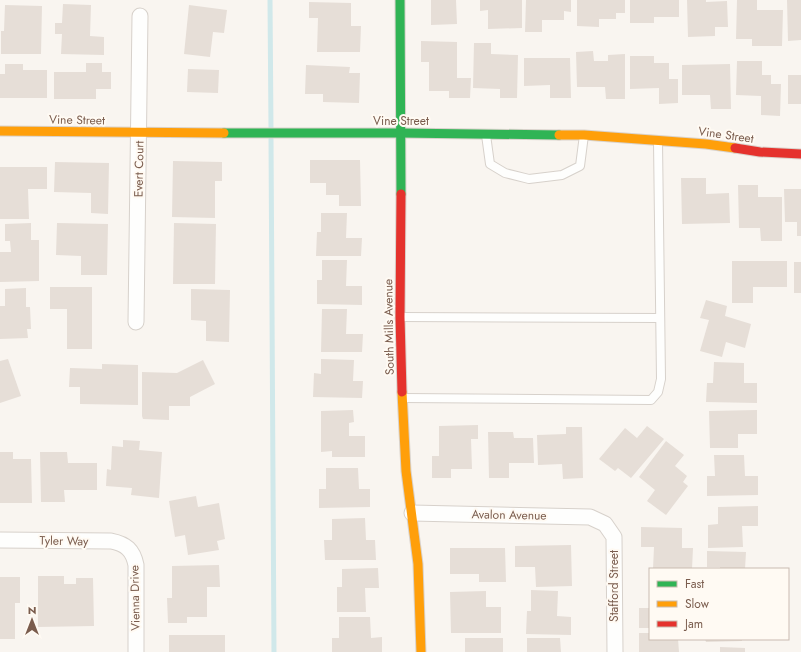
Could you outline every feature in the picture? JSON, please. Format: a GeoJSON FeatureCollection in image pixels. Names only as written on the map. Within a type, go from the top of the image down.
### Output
{"type":"FeatureCollection","features":[{"type":"Feature","properties":{"kind":"street","name":"South Mills Avenue"},"geometry":{"type":"LineString","coordinates":[[400,0],[400,317],[402,398],[405,457],[418,564],[420,652]]}},
{"type":"Feature","properties":{"kind":"street","name":"Evert Court"},"geometry":{"type":"LineString","coordinates":[[136,322],[140,16]]}},
{"type":"Feature","properties":{"kind":"street","name":"Vine Street"},"geometry":{"type":"LineString","coordinates":[[0,131],[584,135],[706,144],[760,152],[801,154]]}},
{"type":"Feature","properties":{"kind":"street","name":"Avalon Avenue"},"geometry":{"type":"LineString","coordinates":[[412,512],[590,517],[605,524]]}},
{"type":"Feature","properties":{"kind":"street","name":"Stafford Street"},"geometry":{"type":"LineString","coordinates":[[605,524],[614,537],[615,652]]}},
{"type":"Feature","properties":{"kind":"street","name":"Tyler Way"},"geometry":{"type":"LineString","coordinates":[[0,540],[111,541],[120,543],[127,547]]}},
{"type":"Feature","properties":{"kind":"street","name":"Vienna Drive"},"geometry":{"type":"LineString","coordinates":[[127,547],[134,557],[136,565],[136,652]]}},
{"type":"Feature","properties":{"kind":"lane"},"geometry":{"type":"LineString","coordinates":[[485,134],[490,164],[505,173],[529,179],[562,175],[580,166],[584,135]]}},
{"type":"Feature","properties":{"kind":"lane"},"geometry":{"type":"LineString","coordinates":[[402,398],[651,400],[658,392],[660,379],[658,140]]}},
{"type":"Feature","properties":{"kind":"lane"},"geometry":{"type":"LineString","coordinates":[[400,317],[660,318]]}},
{"type":"Feature","properties":{"kind":"building"},"geometry":{"type":"Polygon","coordinates":[[[431,0],[456,0],[457,24],[431,25],[431,0]]]}},
{"type":"Feature","properties":{"kind":"building"},"geometry":{"type":"Polygon","coordinates":[[[480,0],[522,0],[522,28],[488,29],[488,10],[480,11],[480,0]]]}},
{"type":"Feature","properties":{"kind":"building"},"geometry":{"type":"Polygon","coordinates":[[[526,0],[571,0],[571,12],[564,11],[564,20],[542,20],[542,32],[525,32],[526,0]]]}},
{"type":"Feature","properties":{"kind":"building"},"geometry":{"type":"Polygon","coordinates":[[[577,0],[625,0],[625,13],[616,13],[616,19],[599,19],[599,27],[577,26],[577,0]]]}},
{"type":"Feature","properties":{"kind":"building"},"geometry":{"type":"Polygon","coordinates":[[[630,0],[679,0],[679,17],[654,17],[654,23],[630,23],[630,0]]]}},
{"type":"Feature","properties":{"kind":"building"},"geometry":{"type":"Polygon","coordinates":[[[687,0],[706,0],[706,2],[727,1],[728,27],[715,27],[715,36],[688,37],[687,0]]]}},
{"type":"Feature","properties":{"kind":"building"},"geometry":{"type":"Polygon","coordinates":[[[737,0],[757,0],[757,10],[783,10],[782,46],[752,46],[752,39],[736,39],[737,0]]]}},
{"type":"Feature","properties":{"kind":"building"},"geometry":{"type":"Polygon","coordinates":[[[787,0],[801,0],[801,40],[788,41],[787,0]]]}},
{"type":"Feature","properties":{"kind":"building"},"geometry":{"type":"Polygon","coordinates":[[[309,2],[351,3],[351,26],[361,26],[360,52],[317,52],[318,18],[309,18],[309,2]]]}},
{"type":"Feature","properties":{"kind":"building"},"geometry":{"type":"Polygon","coordinates":[[[63,4],[91,5],[90,36],[104,37],[104,55],[61,54],[62,34],[55,34],[55,23],[62,23],[63,4]]]}},
{"type":"Feature","properties":{"kind":"building"},"geometry":{"type":"Polygon","coordinates":[[[5,5],[42,6],[41,54],[1,54],[1,31],[4,31],[5,5]]]}},
{"type":"Feature","properties":{"kind":"building"},"geometry":{"type":"Polygon","coordinates":[[[189,5],[227,10],[224,33],[213,32],[210,57],[184,54],[189,5]]]}},
{"type":"Feature","properties":{"kind":"building"},"geometry":{"type":"Polygon","coordinates":[[[421,41],[457,42],[457,78],[471,78],[470,98],[449,98],[449,91],[429,91],[429,62],[421,62],[421,41]]]}},
{"type":"Feature","properties":{"kind":"building"},"geometry":{"type":"Polygon","coordinates":[[[474,43],[491,43],[491,54],[518,55],[517,98],[500,98],[500,89],[473,88],[474,43]]]}},
{"type":"Feature","properties":{"kind":"building"},"geometry":{"type":"Polygon","coordinates":[[[593,51],[594,61],[608,61],[608,55],[625,54],[625,99],[606,99],[605,87],[577,87],[576,52],[593,51]]]}},
{"type":"Feature","properties":{"kind":"building"},"geometry":{"type":"Polygon","coordinates":[[[630,56],[654,56],[654,63],[669,63],[669,79],[678,79],[678,103],[659,104],[659,88],[630,89],[630,56]]]}},
{"type":"Feature","properties":{"kind":"building"},"geometry":{"type":"Polygon","coordinates":[[[524,58],[570,58],[571,98],[550,98],[550,85],[524,86],[524,58]]]}},
{"type":"Feature","properties":{"kind":"building"},"geometry":{"type":"Polygon","coordinates":[[[737,61],[762,61],[762,75],[771,75],[771,84],[781,84],[780,116],[761,115],[761,96],[736,95],[737,61]]]}},
{"type":"Feature","properties":{"kind":"building"},"geometry":{"type":"Polygon","coordinates":[[[86,63],[102,63],[102,72],[111,72],[111,89],[96,89],[96,99],[54,99],[54,72],[86,72],[86,63]]]}},
{"type":"Feature","properties":{"kind":"building"},"geometry":{"type":"Polygon","coordinates":[[[5,64],[23,64],[23,70],[47,70],[47,98],[0,98],[0,74],[5,74],[5,64]]]}},
{"type":"Feature","properties":{"kind":"building"},"geometry":{"type":"Polygon","coordinates":[[[730,64],[731,109],[711,109],[710,95],[682,95],[682,65],[730,64]]]}},
{"type":"Feature","properties":{"kind":"building"},"geometry":{"type":"Polygon","coordinates":[[[306,65],[350,67],[349,73],[360,73],[359,103],[323,102],[323,94],[305,94],[306,65]]]}},
{"type":"Feature","properties":{"kind":"building"},"geometry":{"type":"Polygon","coordinates":[[[188,69],[219,70],[218,93],[187,92],[188,69]]]}},
{"type":"Feature","properties":{"kind":"building"},"geometry":{"type":"Polygon","coordinates":[[[788,75],[801,75],[801,104],[788,104],[788,75]]]}},
{"type":"Feature","properties":{"kind":"building"},"geometry":{"type":"Polygon","coordinates":[[[310,160],[360,160],[361,206],[339,206],[339,195],[326,195],[326,183],[310,183],[310,160]]]}},
{"type":"Feature","properties":{"kind":"building"},"geometry":{"type":"Polygon","coordinates":[[[173,161],[222,162],[222,181],[215,181],[215,218],[172,217],[173,161]]]}},
{"type":"Feature","properties":{"kind":"building"},"geometry":{"type":"Polygon","coordinates":[[[55,162],[109,163],[108,214],[91,213],[91,193],[54,192],[55,162]]]}},
{"type":"Feature","properties":{"kind":"building"},"geometry":{"type":"Polygon","coordinates":[[[0,167],[47,167],[47,189],[28,189],[29,219],[0,219],[0,167]]]}},
{"type":"Feature","properties":{"kind":"building"},"geometry":{"type":"Polygon","coordinates":[[[681,178],[706,178],[706,194],[729,193],[730,223],[682,224],[681,178]]]}},
{"type":"Feature","properties":{"kind":"building"},"geometry":{"type":"Polygon","coordinates":[[[738,185],[758,185],[758,197],[782,197],[782,241],[761,241],[760,228],[739,228],[738,185]]]}},
{"type":"Feature","properties":{"kind":"building"},"geometry":{"type":"Polygon","coordinates":[[[784,189],[801,189],[801,236],[797,236],[797,222],[785,222],[784,189]]]}},
{"type":"Feature","properties":{"kind":"building"},"geometry":{"type":"Polygon","coordinates":[[[321,213],[347,213],[346,238],[362,238],[361,256],[316,256],[317,232],[321,232],[321,213]]]}},
{"type":"Feature","properties":{"kind":"building"},"geometry":{"type":"Polygon","coordinates":[[[31,223],[31,240],[39,240],[39,281],[0,282],[0,252],[11,252],[10,241],[5,241],[5,224],[31,223]]]}},
{"type":"Feature","properties":{"kind":"building"},"geometry":{"type":"Polygon","coordinates":[[[57,223],[108,224],[107,275],[81,275],[81,256],[56,255],[57,223]]]}},
{"type":"Feature","properties":{"kind":"building"},"geometry":{"type":"Polygon","coordinates":[[[174,223],[216,224],[215,284],[173,284],[174,223]]]}},
{"type":"Feature","properties":{"kind":"building"},"geometry":{"type":"Polygon","coordinates":[[[322,260],[347,260],[346,286],[362,286],[362,305],[317,304],[317,280],[322,280],[322,260]]]}},
{"type":"Feature","properties":{"kind":"building"},"geometry":{"type":"Polygon","coordinates":[[[732,261],[787,261],[787,287],[753,287],[753,303],[732,303],[732,261]]]}},
{"type":"Feature","properties":{"kind":"building"},"geometry":{"type":"Polygon","coordinates":[[[794,262],[801,262],[801,293],[794,293],[794,262]]]}},
{"type":"Feature","properties":{"kind":"building"},"geometry":{"type":"Polygon","coordinates":[[[50,287],[92,287],[92,349],[67,349],[67,309],[50,309],[50,287]]]}},
{"type":"Feature","properties":{"kind":"building"},"geometry":{"type":"Polygon","coordinates":[[[26,288],[26,307],[30,307],[31,329],[27,329],[28,338],[0,339],[0,306],[5,306],[5,289],[26,288]]]}},
{"type":"Feature","properties":{"kind":"building"},"geometry":{"type":"Polygon","coordinates":[[[191,289],[230,290],[229,342],[206,341],[206,321],[191,320],[191,289]]]}},
{"type":"Feature","properties":{"kind":"building"},"geometry":{"type":"Polygon","coordinates":[[[706,300],[727,306],[725,316],[751,324],[745,348],[726,342],[722,357],[700,351],[709,320],[700,318],[706,300]]]}},
{"type":"Feature","properties":{"kind":"building"},"geometry":{"type":"Polygon","coordinates":[[[322,309],[347,309],[346,334],[363,334],[362,352],[321,352],[322,309]]]}},
{"type":"Feature","properties":{"kind":"building"},"geometry":{"type":"Polygon","coordinates":[[[8,359],[21,396],[0,403],[0,361],[8,359]]]}},
{"type":"Feature","properties":{"kind":"building"},"geometry":{"type":"Polygon","coordinates":[[[321,359],[354,360],[353,381],[363,381],[362,398],[313,397],[314,373],[321,374],[321,359]]]}},
{"type":"Feature","properties":{"kind":"building"},"geometry":{"type":"Polygon","coordinates":[[[203,360],[215,384],[190,397],[190,406],[169,406],[169,420],[143,419],[142,372],[177,373],[203,360]]]}},
{"type":"Feature","properties":{"kind":"building"},"geometry":{"type":"Polygon","coordinates":[[[714,362],[744,363],[744,383],[757,383],[757,403],[706,402],[707,383],[713,383],[714,362]]]}},
{"type":"Feature","properties":{"kind":"building"},"geometry":{"type":"Polygon","coordinates":[[[102,364],[138,365],[138,405],[80,404],[80,387],[69,387],[70,368],[102,369],[102,364]]]}},
{"type":"Feature","properties":{"kind":"building"},"geometry":{"type":"Polygon","coordinates":[[[353,410],[354,422],[349,423],[349,436],[365,436],[365,457],[332,457],[332,451],[321,452],[321,411],[353,410]]]}},
{"type":"Feature","properties":{"kind":"building"},"geometry":{"type":"Polygon","coordinates":[[[757,410],[757,434],[738,434],[738,448],[710,448],[709,411],[757,410]]]}},
{"type":"Feature","properties":{"kind":"building"},"geometry":{"type":"Polygon","coordinates":[[[478,425],[478,439],[471,439],[472,469],[451,469],[451,478],[432,478],[432,456],[439,456],[439,426],[478,425]]]}},
{"type":"Feature","properties":{"kind":"building"},"geometry":{"type":"Polygon","coordinates":[[[647,426],[664,439],[631,478],[618,468],[615,471],[599,459],[625,428],[637,438],[647,426]]]}},
{"type":"Feature","properties":{"kind":"building"},"geometry":{"type":"Polygon","coordinates":[[[566,427],[582,427],[583,478],[563,479],[562,464],[538,465],[537,435],[566,434],[566,427]]]}},
{"type":"Feature","properties":{"kind":"building"},"geometry":{"type":"Polygon","coordinates":[[[488,432],[513,432],[514,438],[533,438],[534,463],[509,463],[509,478],[489,478],[488,432]]]}},
{"type":"Feature","properties":{"kind":"building"},"geometry":{"type":"Polygon","coordinates":[[[123,440],[140,441],[139,450],[162,452],[159,498],[131,495],[132,488],[106,486],[107,469],[111,470],[112,446],[123,447],[123,440]]]}},
{"type":"Feature","properties":{"kind":"building"},"geometry":{"type":"Polygon","coordinates":[[[666,441],[684,455],[675,466],[687,476],[683,482],[688,486],[666,515],[647,501],[655,490],[639,477],[666,441]]]}},
{"type":"Feature","properties":{"kind":"building"},"geometry":{"type":"Polygon","coordinates":[[[0,452],[13,452],[13,459],[31,459],[32,503],[0,503],[0,452]]]}},
{"type":"Feature","properties":{"kind":"building"},"geometry":{"type":"Polygon","coordinates":[[[40,452],[67,452],[68,463],[97,463],[97,490],[64,490],[65,502],[41,502],[40,452]]]}},
{"type":"Feature","properties":{"kind":"building"},"geometry":{"type":"Polygon","coordinates":[[[714,455],[744,455],[745,476],[758,476],[758,495],[707,496],[707,476],[715,476],[714,455]]]}},
{"type":"Feature","properties":{"kind":"building"},"geometry":{"type":"Polygon","coordinates":[[[326,468],[358,468],[359,489],[370,489],[370,507],[319,508],[319,489],[326,489],[326,468]]]}},
{"type":"Feature","properties":{"kind":"building"},"geometry":{"type":"Polygon","coordinates":[[[196,496],[198,507],[219,503],[225,539],[217,541],[219,550],[188,555],[185,535],[175,537],[169,501],[196,496]]]}},
{"type":"Feature","properties":{"kind":"building"},"geometry":{"type":"Polygon","coordinates":[[[758,506],[758,526],[742,526],[743,547],[708,548],[708,525],[718,524],[718,507],[758,506]]]}},
{"type":"Feature","properties":{"kind":"building"},"geometry":{"type":"Polygon","coordinates":[[[365,518],[366,540],[375,540],[376,560],[325,560],[324,540],[332,540],[332,519],[365,518]]]}},
{"type":"Feature","properties":{"kind":"building"},"geometry":{"type":"Polygon","coordinates":[[[641,527],[682,528],[682,548],[693,548],[692,568],[653,568],[654,547],[641,547],[641,527]]]}},
{"type":"Feature","properties":{"kind":"building"},"geometry":{"type":"Polygon","coordinates":[[[571,545],[572,586],[536,587],[535,567],[515,567],[515,546],[571,545]]]}},
{"type":"Feature","properties":{"kind":"building"},"geometry":{"type":"Polygon","coordinates":[[[450,548],[505,548],[506,582],[479,582],[479,574],[450,574],[450,548]]]}},
{"type":"Feature","properties":{"kind":"building"},"geometry":{"type":"Polygon","coordinates":[[[707,551],[746,552],[745,568],[707,567],[707,551]]]}},
{"type":"Feature","properties":{"kind":"building"},"geometry":{"type":"Polygon","coordinates":[[[219,565],[220,587],[207,587],[207,617],[187,617],[187,623],[168,623],[167,598],[172,598],[172,566],[219,565]]]}},
{"type":"Feature","properties":{"kind":"building"},"geometry":{"type":"Polygon","coordinates":[[[378,568],[379,588],[365,588],[366,612],[337,612],[337,587],[342,587],[342,569],[378,568]]]}},
{"type":"Feature","properties":{"kind":"building"},"geometry":{"type":"Polygon","coordinates":[[[38,576],[64,576],[64,584],[76,584],[76,578],[93,578],[94,626],[38,627],[38,576]]]}},
{"type":"Feature","properties":{"kind":"building"},"geometry":{"type":"Polygon","coordinates":[[[0,577],[20,577],[20,603],[15,603],[15,639],[0,639],[0,577]]]}},
{"type":"Feature","properties":{"kind":"building"},"geometry":{"type":"Polygon","coordinates":[[[531,590],[558,591],[557,616],[571,617],[571,635],[526,634],[527,611],[531,611],[531,590]]]}},
{"type":"Feature","properties":{"kind":"building"},"geometry":{"type":"Polygon","coordinates":[[[486,591],[486,607],[501,607],[501,633],[451,633],[450,592],[486,591]]]}},
{"type":"Feature","properties":{"kind":"building"},"geometry":{"type":"Polygon","coordinates":[[[639,608],[649,608],[649,628],[639,628],[639,608]]]}},
{"type":"Feature","properties":{"kind":"building"},"geometry":{"type":"Polygon","coordinates":[[[339,617],[370,617],[371,638],[382,637],[382,652],[332,652],[332,638],[339,638],[339,617]]]}},
{"type":"Feature","properties":{"kind":"building"},"geometry":{"type":"Polygon","coordinates":[[[639,633],[649,633],[649,640],[678,640],[679,652],[639,652],[639,633]]]}},
{"type":"Feature","properties":{"kind":"building"},"geometry":{"type":"Polygon","coordinates":[[[169,635],[225,635],[225,652],[169,652],[169,635]]]}},
{"type":"Feature","properties":{"kind":"building"},"geometry":{"type":"Polygon","coordinates":[[[465,638],[503,638],[503,652],[465,652],[465,638]]]}},
{"type":"Feature","properties":{"kind":"building"},"geometry":{"type":"Polygon","coordinates":[[[527,638],[560,638],[561,652],[527,652],[527,638]]]}},
{"type":"Feature","properties":{"kind":"building"},"geometry":{"type":"Polygon","coordinates":[[[705,640],[742,640],[742,641],[706,642],[705,640]]]}},
{"type":"Feature","properties":{"kind":"building"},"geometry":{"type":"Polygon","coordinates":[[[720,647],[745,648],[745,652],[720,652],[720,647]]]}},
{"type":"Feature","properties":{"kind":"waterway"},"geometry":{"type":"LineString","coordinates":[[270,0],[271,129]]}},
{"type":"Feature","properties":{"kind":"waterway"},"geometry":{"type":"LineString","coordinates":[[271,139],[274,652]]}},
{"type":"Feature","properties":{"kind":"traffic: fast"},"geometry":{"type":"LineString","coordinates":[[400,0],[401,194]]}},
{"type":"Feature","properties":{"kind":"traffic: fast"},"geometry":{"type":"LineString","coordinates":[[224,133],[559,135]]}},
{"type":"Feature","properties":{"kind":"traffic: slow"},"geometry":{"type":"LineString","coordinates":[[0,131],[224,133]]}},
{"type":"Feature","properties":{"kind":"traffic: slow"},"geometry":{"type":"LineString","coordinates":[[559,135],[584,135],[706,144],[735,148]]}},
{"type":"Feature","properties":{"kind":"traffic: slow"},"geometry":{"type":"LineString","coordinates":[[402,392],[406,471],[418,564],[421,652]]}},
{"type":"Feature","properties":{"kind":"traffic: jam"},"geometry":{"type":"LineString","coordinates":[[735,148],[760,152],[801,154]]}},
{"type":"Feature","properties":{"kind":"traffic: jam"},"geometry":{"type":"LineString","coordinates":[[401,194],[400,317],[402,392]]}}]}
